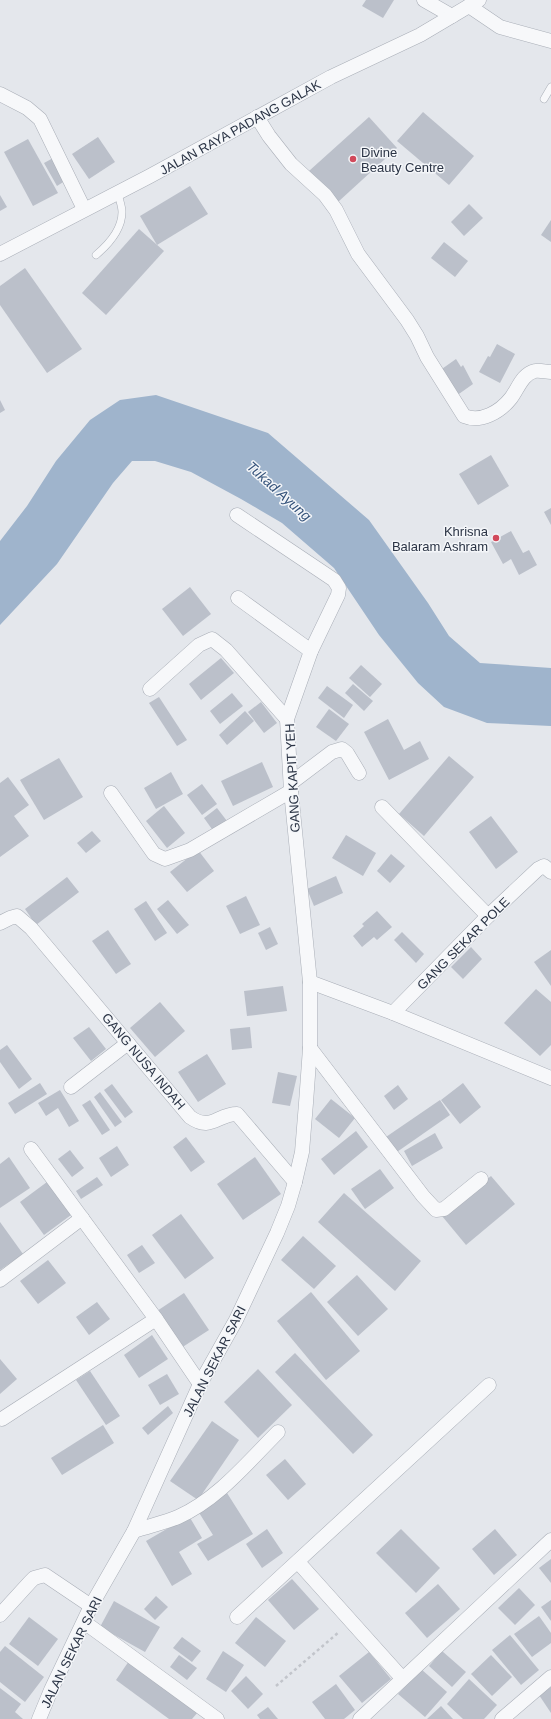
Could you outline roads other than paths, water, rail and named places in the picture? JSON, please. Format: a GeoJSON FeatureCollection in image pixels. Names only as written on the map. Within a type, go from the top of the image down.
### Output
{"type":"FeatureCollection","features":[{"type":"Feature","properties":{"kind":"street"},"geometry":{"type":"LineString","coordinates":[[424,0],[452,16]]}},
{"type":"Feature","properties":{"kind":"street"},"geometry":{"type":"LineString","coordinates":[[474,3],[500,27],[551,41]]}},
{"type":"Feature","properties":{"kind":"street","name":"JALAN RAYA PADANG GALAK"},"geometry":{"type":"LineString","coordinates":[[0,254],[84,209],[118,193],[370,57],[420,34],[474,3]]}},
{"type":"Feature","properties":{"kind":"street"},"geometry":{"type":"LineString","coordinates":[[0,94],[28,108],[40,119],[84,209]]}},
{"type":"Feature","properties":{"kind":"street"},"geometry":{"type":"LineString","coordinates":[[257,117],[269,136],[291,164],[325,195],[336,210],[358,254],[407,320],[417,336],[426,357],[464,416],[471,419],[490,415],[510,399],[524,378],[530,373],[536,370],[551,372]]}},
{"type":"Feature","properties":{"kind":"street","name":"GANG KAPIT YEH"},"geometry":{"type":"LineString","coordinates":[[237,515],[334,580],[338,584],[339,588],[338,595],[311,651],[287,719],[291,787],[310,982]]}},
{"type":"Feature","properties":{"kind":"street"},"geometry":{"type":"LineString","coordinates":[[238,598],[311,651]]}},
{"type":"Feature","properties":{"kind":"street"},"geometry":{"type":"LineString","coordinates":[[150,689],[199,645],[212,639],[226,650],[287,719]]}},
{"type":"Feature","properties":{"kind":"street"},"geometry":{"type":"LineString","coordinates":[[111,793],[154,854],[165,860],[190,850],[291,787],[332,752],[342,749],[347,753],[359,773]]}},
{"type":"Feature","properties":{"kind":"street"},"geometry":{"type":"LineString","coordinates":[[382,806],[488,916]]}},
{"type":"Feature","properties":{"kind":"street","name":"GANG SEKAR POLE"},"geometry":{"type":"LineString","coordinates":[[393,1012],[488,916],[540,867],[544,866],[551,872]]}},
{"type":"Feature","properties":{"kind":"street","name":"GANG NUSA INDAH"},"geometry":{"type":"LineString","coordinates":[[0,923],[17,916],[31,928],[190,1117],[198,1123],[207,1124],[231,1114],[237,1114],[295,1182]]}},
{"type":"Feature","properties":{"kind":"street"},"geometry":{"type":"LineString","coordinates":[[310,982],[393,1012],[551,1078]]}},
{"type":"Feature","properties":{"kind":"street","name":"JALAN SEKAR SARI"},"geometry":{"type":"LineString","coordinates":[[39,1719],[51,1690],[91,1606],[134,1530],[200,1384],[236,1320],[277,1234],[288,1206],[302,1152],[310,1048],[310,982]]}},
{"type":"Feature","properties":{"kind":"street"},"geometry":{"type":"LineString","coordinates":[[71,1087],[128,1043]]}},
{"type":"Feature","properties":{"kind":"street"},"geometry":{"type":"LineString","coordinates":[[310,1048],[433,1208],[436,1210],[444,1209],[482,1179]]}},
{"type":"Feature","properties":{"kind":"street"},"geometry":{"type":"LineString","coordinates":[[31,1149],[156,1319],[200,1384]]}},
{"type":"Feature","properties":{"kind":"street"},"geometry":{"type":"LineString","coordinates":[[0,1280],[82,1218]]}},
{"type":"Feature","properties":{"kind":"street"},"geometry":{"type":"LineString","coordinates":[[2,1419],[156,1319]]}},
{"type":"Feature","properties":{"kind":"street"},"geometry":{"type":"LineString","coordinates":[[237,1617],[489,1386]]}},
{"type":"Feature","properties":{"kind":"street"},"geometry":{"type":"LineString","coordinates":[[134,1530],[177,1517],[206,1501],[278,1432]]}},
{"type":"Feature","properties":{"kind":"street"},"geometry":{"type":"LineString","coordinates":[[360,1719],[551,1540]]}},
{"type":"Feature","properties":{"kind":"street"},"geometry":{"type":"LineString","coordinates":[[298,1562],[402,1678]]}},
{"type":"Feature","properties":{"kind":"street"},"geometry":{"type":"LineString","coordinates":[[0,1615],[34,1578],[45,1575],[91,1606]]}},
{"type":"Feature","properties":{"kind":"street"},"geometry":{"type":"LineString","coordinates":[[84,1622],[217,1719]]}},
{"type":"Feature","properties":{"kind":"street"},"geometry":{"type":"LineString","coordinates":[[502,1719],[551,1677]]}},
{"type":"Feature","properties":{"kind":"lane"},"geometry":{"type":"LineString","coordinates":[[544,99],[551,87]]}},
{"type":"Feature","properties":{"kind":"lane"},"geometry":{"type":"LineString","coordinates":[[96,255],[114,238],[118,229],[122,213],[118,193]]}},
{"type":"Feature","properties":{"kind":"water","name":"Tukad Ayung"},"geometry":{"type":"Polygon","coordinates":[[[156,395],[268,433],[369,520],[428,603],[449,636],[480,663],[551,668],[551,726],[487,723],[444,707],[418,683],[379,635],[334,568],[282,523],[191,472],[155,461],[132,461],[113,483],[57,564],[0,625],[0,541],[27,506],[56,461],[90,420],[120,400],[156,395]]]}},
{"type":"Feature","properties":{"kind":"place","name":"Divine Beauty Centre"},"geometry":{"type":"Point","coordinates":[353,159]}},
{"type":"Feature","properties":{"kind":"place","name":"Khrisna Balaram Ashram"},"geometry":{"type":"Point","coordinates":[496,538]}}]}
